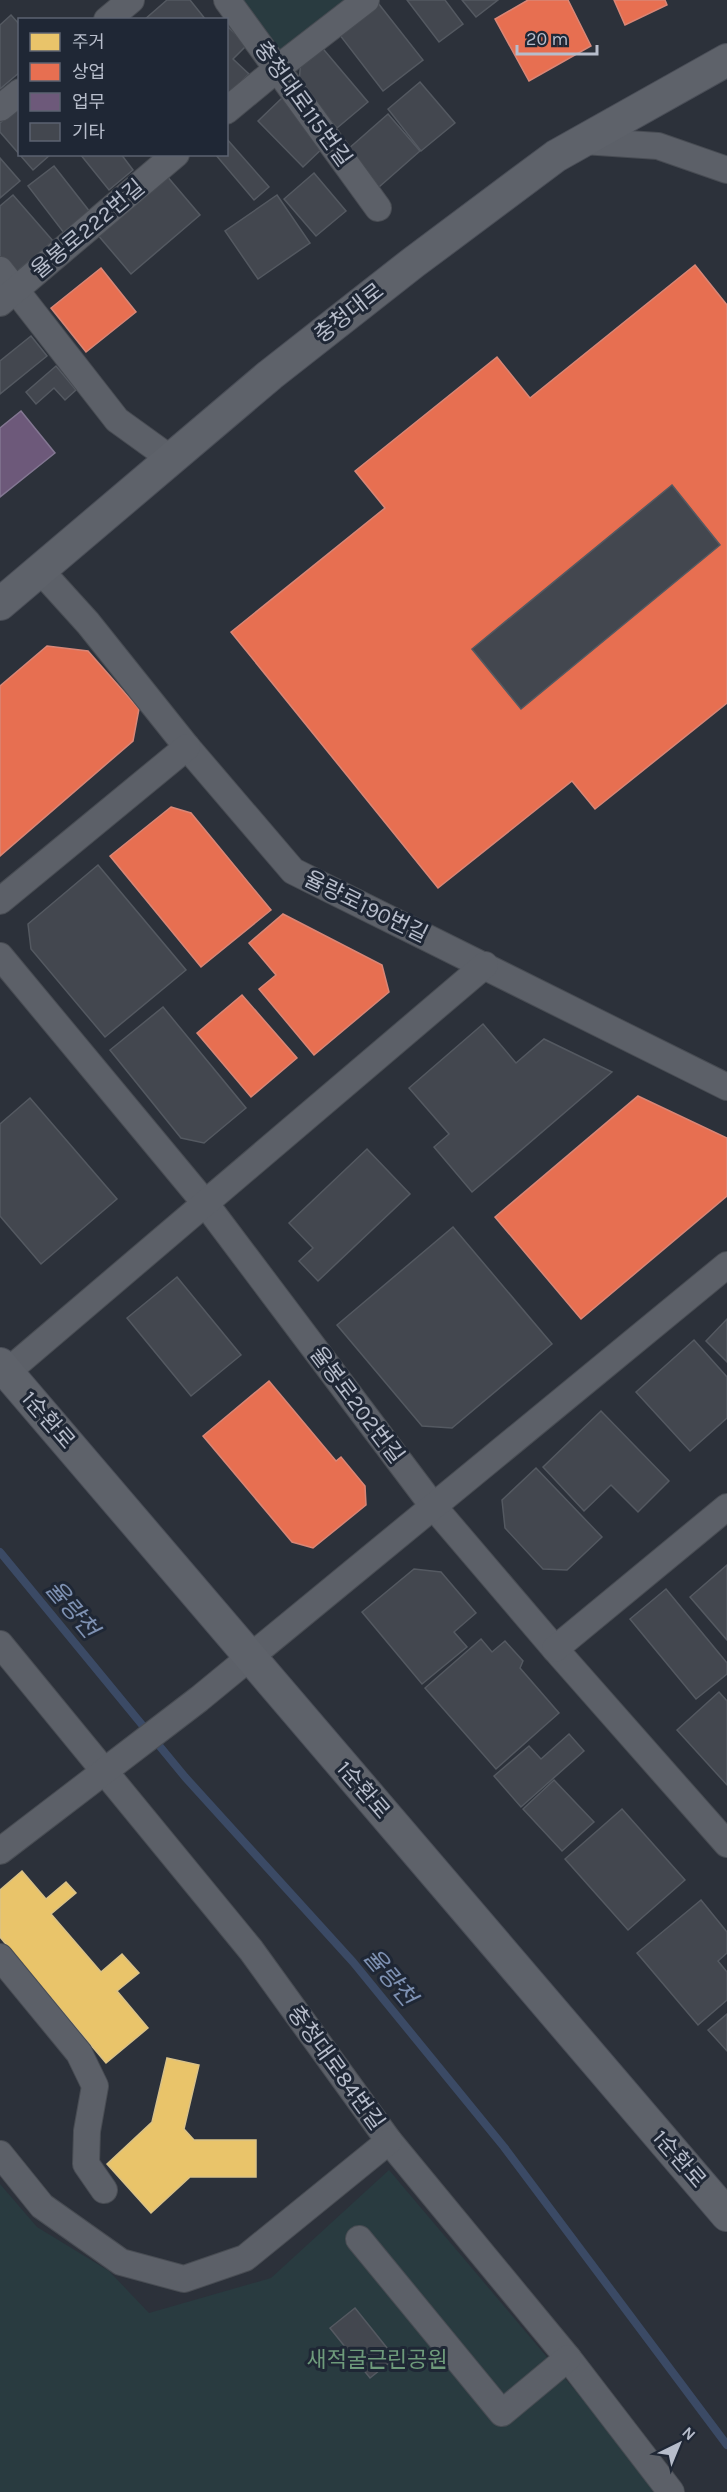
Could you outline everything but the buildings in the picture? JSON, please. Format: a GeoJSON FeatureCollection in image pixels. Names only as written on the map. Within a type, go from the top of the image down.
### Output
{"type":"FeatureCollection","features":[{"type":"Feature","properties":{"kind":"main road","name":"충청대로"},"geometry":{"type":"LineString","coordinates":[[0,604],[270,375],[414,262],[556,156],[727,60]]}},
{"type":"Feature","properties":{"kind":"main road","name":"1순환로"},"geometry":{"type":"LineString","coordinates":[[3,1368],[727,2215]]}},
{"type":"Feature","properties":{"kind":"street"},"geometry":{"type":"LineString","coordinates":[[109,18],[131,0]]}},
{"type":"Feature","properties":{"kind":"street","name":"충청대로115번길"},"geometry":{"type":"LineString","coordinates":[[227,0],[378,208]]}},
{"type":"Feature","properties":{"kind":"street"},"geometry":{"type":"LineString","coordinates":[[228,109],[366,0]]}},
{"type":"Feature","properties":{"kind":"street"},"geometry":{"type":"LineString","coordinates":[[0,108],[18,94]]}},
{"type":"Feature","properties":{"kind":"street"},"geometry":{"type":"LineString","coordinates":[[583,141],[658,146],[727,170]]}},
{"type":"Feature","properties":{"kind":"street","name":"율봉로222번길"},"geometry":{"type":"LineString","coordinates":[[8,296],[174,156]]}},
{"type":"Feature","properties":{"kind":"street"},"geometry":{"type":"LineString","coordinates":[[0,270],[8,296],[117,420],[171,459]]}},
{"type":"Feature","properties":{"kind":"street","name":"율량로190번길"},"geometry":{"type":"LineString","coordinates":[[40,570],[88,623],[187,747],[293,871],[727,1087]]}},
{"type":"Feature","properties":{"kind":"street"},"geometry":{"type":"LineString","coordinates":[[0,901],[187,747]]}},
{"type":"Feature","properties":{"kind":"street","name":"율봉로202번길"},"geometry":{"type":"LineString","coordinates":[[0,956],[205,1203],[433,1506],[727,1844]]}},
{"type":"Feature","properties":{"kind":"street"},"geometry":{"type":"LineString","coordinates":[[3,1368],[205,1203],[484,965]]}},
{"type":"Feature","properties":{"kind":"street"},"geometry":{"type":"LineString","coordinates":[[0,1851],[199,1699],[727,1265]]}},
{"type":"Feature","properties":{"kind":"street"},"geometry":{"type":"LineString","coordinates":[[555,1649],[727,1507]]}},
{"type":"Feature","properties":{"kind":"street","name":"충청대로84번길"},"geometry":{"type":"LineString","coordinates":[[0,1644],[251,1950],[389,2141],[568,2358],[670,2492]]}},
{"type":"Feature","properties":{"kind":"street"},"geometry":{"type":"LineString","coordinates":[[0,1957],[79,2053],[95,2086],[87,2131],[86,2164],[104,2190]]}},
{"type":"Feature","properties":{"kind":"street"},"geometry":{"type":"LineString","coordinates":[[0,2154],[42,2206],[121,2262],[184,2279],[245,2258],[389,2141]]}},
{"type":"Feature","properties":{"kind":"street"},"geometry":{"type":"LineString","coordinates":[[359,2239],[502,2413],[568,2358]]}},
{"type":"Feature","properties":{"kind":"green space"},"geometry":{"type":"Polygon","coordinates":[[[227,0],[366,0],[278,68],[227,0]]]}},
{"type":"Feature","properties":{"kind":"green space","name":"새적굴근린공원"},"geometry":{"type":"Polygon","coordinates":[[[389,2170],[661,2492],[0,2492],[0,2184],[37,2227],[109,2271],[149,2313],[271,2278],[389,2170]]]}},
{"type":"Feature","properties":{"kind":"waterway","name":"율량천"},"geometry":{"type":"LineString","coordinates":[[0,1552],[185,1777],[353,1962],[504,2147],[727,2445]]}}]}
